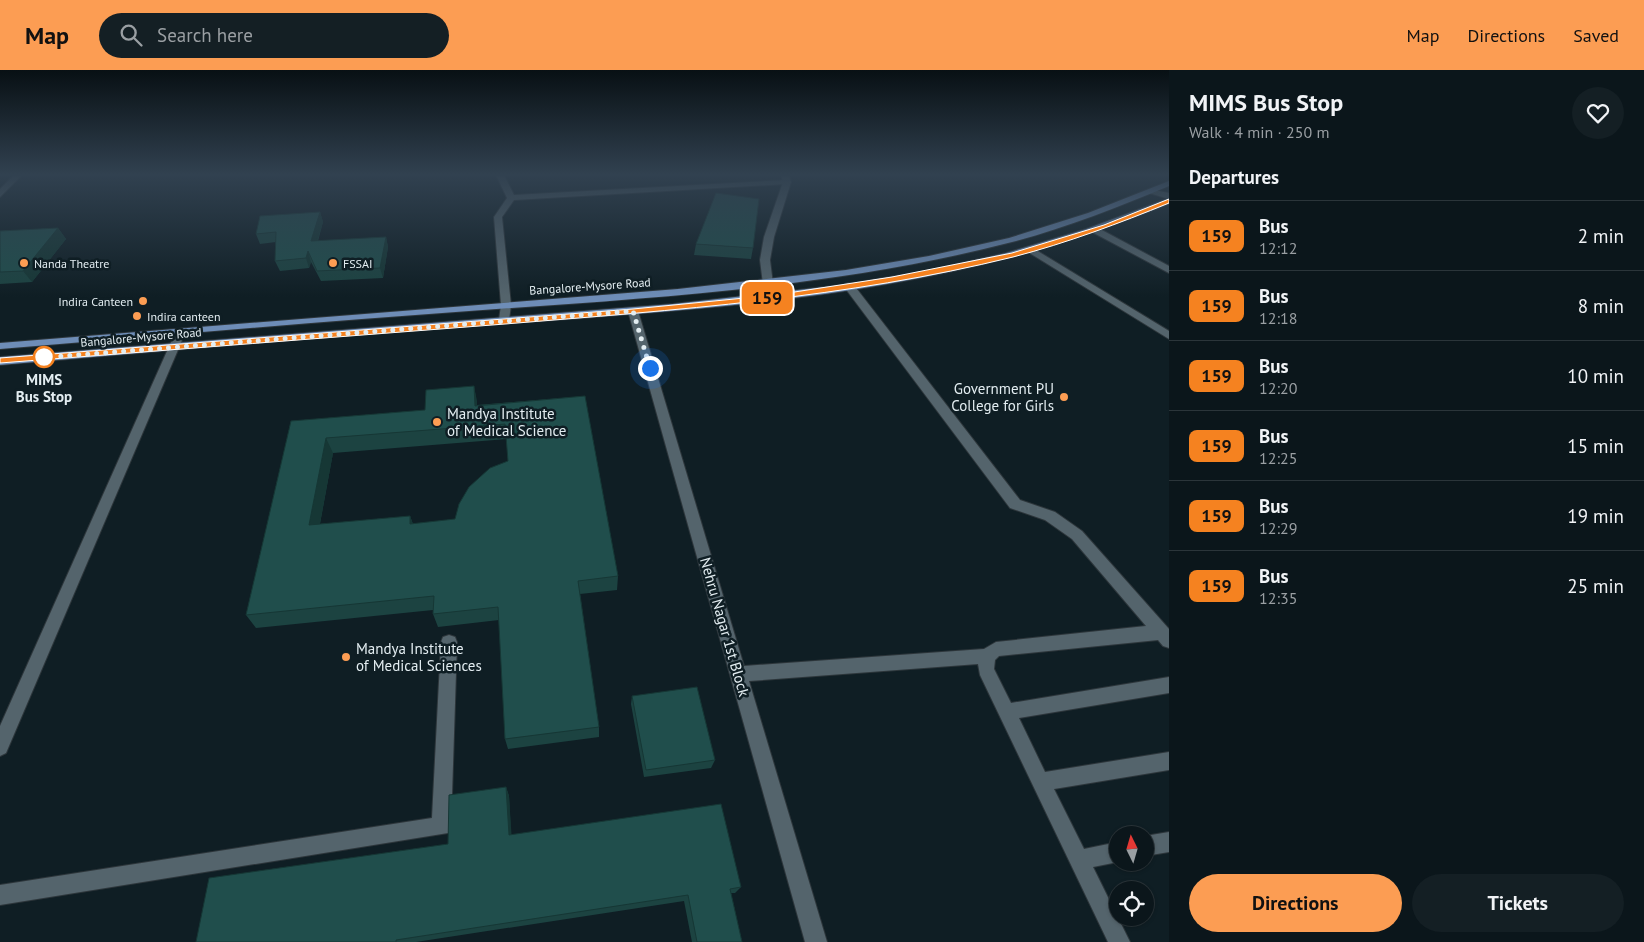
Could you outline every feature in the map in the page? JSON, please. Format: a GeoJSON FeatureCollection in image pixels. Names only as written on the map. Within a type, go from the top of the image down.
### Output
{"type":"FeatureCollection","features":[{"type":"Feature","properties":{"kind":"main road","name":"Bangalore-Mysore Road"},"geometry":{"type":"LineString","coordinates":[[0,346],[768,284],[953,253],[1061,225],[1086,216]]}},
{"type":"Feature","properties":{"kind":"main road","name":"Bangalore-Mysore Road"},"geometry":{"type":"LineString","coordinates":[[0,361],[633,311],[775,297],[965,266],[1031,250],[1095,230],[1132,216]]}},
{"type":"Feature","properties":{"kind":"street"},"geometry":{"type":"LineString","coordinates":[[499,216],[506,305],[504,320]]}},
{"type":"Feature","properties":{"kind":"street"},"geometry":{"type":"LineString","coordinates":[[768,284],[765,260],[776,216]]}},
{"type":"Feature","properties":{"kind":"street"},"geometry":{"type":"LineString","coordinates":[[1095,230],[1169,270]]}},
{"type":"Feature","properties":{"kind":"street"},"geometry":{"type":"LineString","coordinates":[[1031,250],[1169,336]]}},
{"type":"Feature","properties":{"kind":"street"},"geometry":{"type":"LineString","coordinates":[[849,286],[1015,504],[1050,516],[1077,535],[1165,636]]}},
{"type":"Feature","properties":{"kind":"street","name":"Nehru Nagar 1st Block"},"geometry":{"type":"LineString","coordinates":[[633,311],[816,942]]}},
{"type":"Feature","properties":{"kind":"street"},"geometry":{"type":"LineString","coordinates":[[0,748],[181,331]]}},
{"type":"Feature","properties":{"kind":"street"},"geometry":{"type":"LineString","coordinates":[[738,674],[987,656],[996,649],[1165,636]]}},
{"type":"Feature","properties":{"kind":"street"},"geometry":{"type":"LineString","coordinates":[[0,895],[442,826],[449,642]]}},
{"type":"Feature","properties":{"kind":"street"},"geometry":{"type":"LineString","coordinates":[[987,656],[986,670],[1119,942]]}},
{"type":"Feature","properties":{"kind":"street"},"geometry":{"type":"LineString","coordinates":[[1007,712],[1169,685]]}},
{"type":"Feature","properties":{"kind":"street"},"geometry":{"type":"LineString","coordinates":[[1041,782],[1169,761]]}},
{"type":"Feature","properties":{"kind":"street"},"geometry":{"type":"LineString","coordinates":[[1154,844],[1169,842]]}},
{"type":"Feature","properties":{"kind":"street"},"geometry":{"type":"LineString","coordinates":[[1078,860],[1109,854]]}},
{"type":"Feature","properties":{"kind":"building"},"geometry":{"type":"Polygon","coordinates":[[[260,216],[319,216],[311,241],[386,237],[380,268],[317,271],[308,251],[306,258],[275,261],[276,232],[256,234],[260,216]]]}},
{"type":"Feature","properties":{"kind":"building"},"geometry":{"type":"Polygon","coordinates":[[[707,216],[757,216],[753,248],[696,244],[707,216]]]}},
{"type":"Feature","properties":{"kind":"building"},"geometry":{"type":"Polygon","coordinates":[[[58,228],[23,271],[0,272],[0,231],[58,228]]]}},
{"type":"Feature","properties":{"kind":"building","name":"Mandya Institute of Medical Sciences"},"geometry":{"type":"Polygon","coordinates":[[[474,386],[475,406],[585,396],[618,576],[578,581],[599,727],[505,739],[498,607],[433,614],[434,596],[246,615],[291,421],[425,410],[426,390],[474,386]],[[505,424],[326,438],[309,525],[410,516],[410,524],[455,519],[459,504],[469,487],[490,468],[508,461],[505,424]]]}},
{"type":"Feature","properties":{"kind":"building"},"geometry":{"type":"Polygon","coordinates":[[[697,687],[715,760],[646,770],[632,696],[697,687]]]}},
{"type":"Feature","properties":{"kind":"building"},"geometry":{"type":"Polygon","coordinates":[[[506,787],[509,835],[721,804],[741,887],[730,889],[742,942],[697,942],[688,895],[396,940],[396,942],[196,942],[209,878],[448,844],[449,795],[506,787]]]}},
{"type":"Feature","properties":{"kind":"bus line","name":"159"},"geometry":{"type":"LineString","coordinates":[[0,361],[672,308],[775,297],[965,266],[1013,255],[1106,227],[1135,216]]}},
{"type":"Feature","properties":{"kind":"place","name":"Nanda Theatre"},"geometry":{"type":"Point","coordinates":[24,263]}},
{"type":"Feature","properties":{"kind":"place","name":"FSSAI"},"geometry":{"type":"Point","coordinates":[333,263]}},
{"type":"Feature","properties":{"kind":"place","name":"Indira Canteen"},"geometry":{"type":"Point","coordinates":[143,301]}},
{"type":"Feature","properties":{"kind":"place","name":"Indira canteen"},"geometry":{"type":"Point","coordinates":[137,316]}},
{"type":"Feature","properties":{"kind":"place","name":"MIMS Bus Stop"},"geometry":{"type":"Point","coordinates":[44,357]}},
{"type":"Feature","properties":{"kind":"place","name":"Government PU College for Girls"},"geometry":{"type":"Point","coordinates":[1064,397]}},
{"type":"Feature","properties":{"kind":"place","name":"Mandya Institute of Medical Science"},"geometry":{"type":"Point","coordinates":[437,422]}},
{"type":"Feature","properties":{"kind":"place","name":"Mandya Institute of Medical Sciences"},"geometry":{"type":"Point","coordinates":[346,657]}},
{"type":"Feature","properties":{"kind":"route"},"geometry":{"type":"LineString","coordinates":[[44,357],[39,358],[633,311],[650,368]]}}]}
